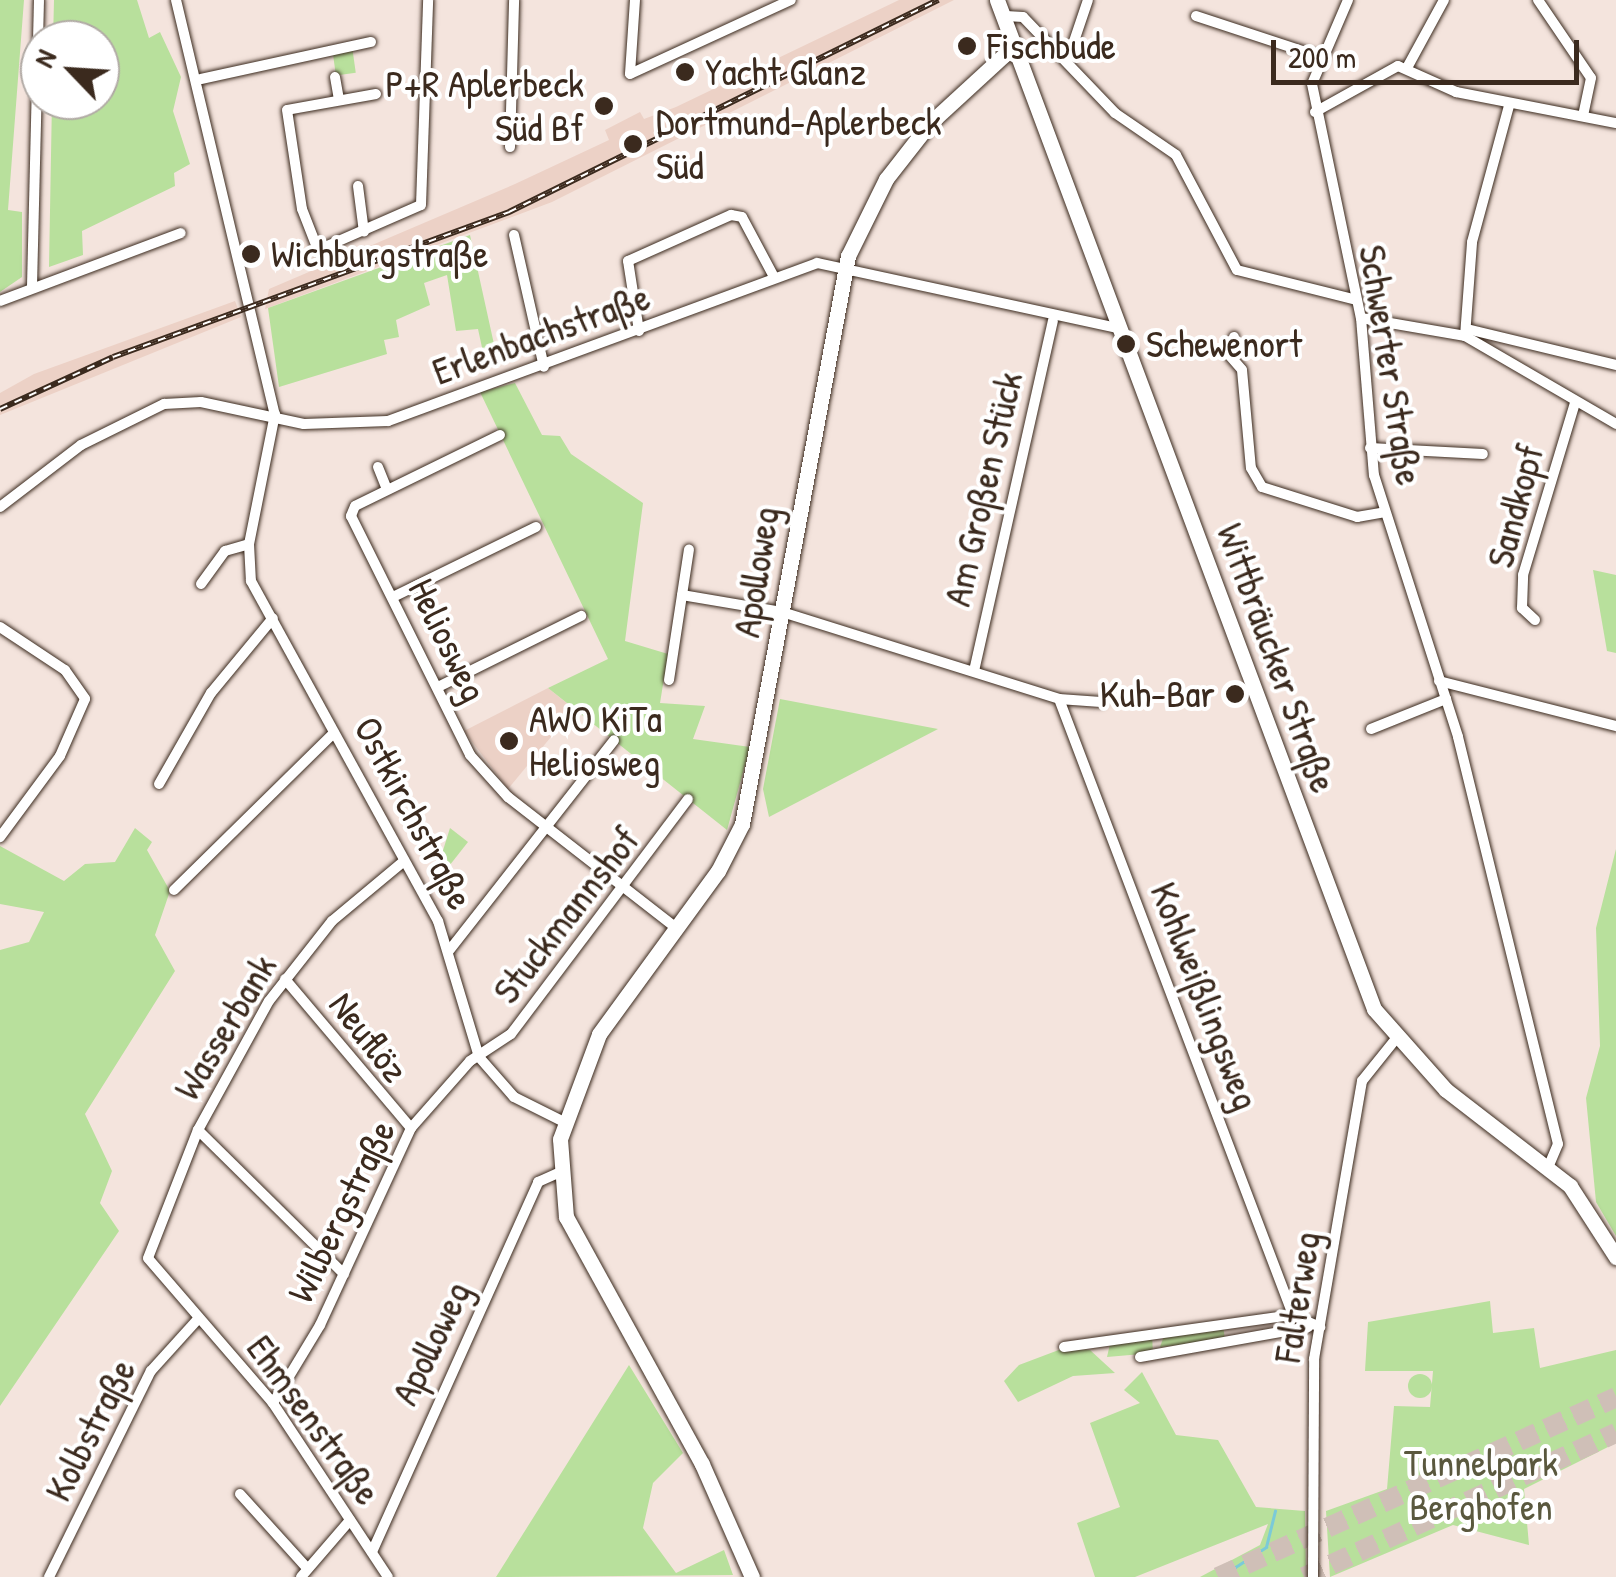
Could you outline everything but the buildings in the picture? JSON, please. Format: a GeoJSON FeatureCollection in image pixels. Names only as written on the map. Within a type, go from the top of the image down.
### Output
{"type":"FeatureCollection","features":[{"type":"Feature","properties":{"kind":"street"},"geometry":{"type":"LineString","coordinates":[[32,286],[39,0]]}},
{"type":"Feature","properties":{"kind":"street","name":"Ostkirchstraße"},"geometry":{"type":"LineString","coordinates":[[176,0],[202,78],[276,421],[248,544],[252,580],[404,861],[448,952],[479,1057],[514,1097],[564,1122]]}},
{"type":"Feature","properties":{"kind":"street"},"geometry":{"type":"LineString","coordinates":[[376,94],[286,110],[302,209],[318,250],[422,205],[428,0]]}},
{"type":"Feature","properties":{"kind":"street"},"geometry":{"type":"LineString","coordinates":[[510,148],[514,0]]}},
{"type":"Feature","properties":{"kind":"street"},"geometry":{"type":"LineString","coordinates":[[635,0],[630,74],[791,0]]}},
{"type":"Feature","properties":{"kind":"street"},"geometry":{"type":"LineString","coordinates":[[1067,62],[1088,0]]}},
{"type":"Feature","properties":{"kind":"street","name":"Schwerter Straße"},"geometry":{"type":"LineString","coordinates":[[1348,0],[1318,56],[1314,112],[1362,318],[1370,448],[1384,512],[1446,700],[1558,1144],[1548,1167]]}},
{"type":"Feature","properties":{"kind":"street"},"geometry":{"type":"LineString","coordinates":[[1408,66],[1444,0]]}},
{"type":"Feature","properties":{"kind":"street"},"geometry":{"type":"LineString","coordinates":[[1538,0],[1591,78],[1584,115]]}},
{"type":"Feature","properties":{"kind":"street"},"geometry":{"type":"LineString","coordinates":[[1001,9],[1024,17],[1114,113],[1176,155],[1237,270],[1356,300]]}},
{"type":"Feature","properties":{"kind":"street","name":"Wittbräucker Straße"},"geometry":{"type":"LineString","coordinates":[[1001,9],[1359,972],[1395,1040],[1548,1167],[1586,1206],[1616,1257]]}},
{"type":"Feature","properties":{"kind":"street"},"geometry":{"type":"LineString","coordinates":[[1196,16],[1318,56]]}},
{"type":"Feature","properties":{"kind":"street"},"geometry":{"type":"LineString","coordinates":[[202,78],[371,42]]}},
{"type":"Feature","properties":{"kind":"street","name":"Apolloweg"},"geometry":{"type":"LineString","coordinates":[[564,1122],[598,1034],[742,824],[843,267],[906,153],[1016,45]]}},
{"type":"Feature","properties":{"kind":"street"},"geometry":{"type":"LineString","coordinates":[[1314,112],[1390,66],[1408,66],[1430,84],[1509,106],[1616,123]]}},
{"type":"Feature","properties":{"kind":"street"},"geometry":{"type":"LineString","coordinates":[[336,77],[339,100]]}},
{"type":"Feature","properties":{"kind":"street"},"geometry":{"type":"LineString","coordinates":[[1466,333],[1472,242],[1509,106]]}},
{"type":"Feature","properties":{"kind":"street"},"geometry":{"type":"LineString","coordinates":[[358,186],[364,232]]}},
{"type":"Feature","properties":{"kind":"street"},"geometry":{"type":"LineString","coordinates":[[640,331],[628,260],[731,215],[742,217],[774,277]]}},
{"type":"Feature","properties":{"kind":"street"},"geometry":{"type":"LineString","coordinates":[[0,301],[182,233]]}},
{"type":"Feature","properties":{"kind":"street"},"geometry":{"type":"LineString","coordinates":[[514,236],[544,366]]}},
{"type":"Feature","properties":{"kind":"street","name":"Erlenbachstraße"},"geometry":{"type":"LineString","coordinates":[[0,507],[81,445],[164,404],[201,402],[276,421],[388,420],[817,264],[843,267],[1053,320],[1121,329]]}},
{"type":"Feature","properties":{"kind":"street"},"geometry":{"type":"LineString","coordinates":[[1362,318],[1466,333],[1616,365]]}},
{"type":"Feature","properties":{"kind":"street","name":"Am Großen Stück"},"geometry":{"type":"LineString","coordinates":[[974,671],[1053,320]]}},
{"type":"Feature","properties":{"kind":"street"},"geometry":{"type":"LineString","coordinates":[[1466,333],[1575,404],[1616,424]]}},
{"type":"Feature","properties":{"kind":"street"},"geometry":{"type":"LineString","coordinates":[[1234,338],[1230,356],[1242,370],[1251,468],[1262,487],[1357,517],[1384,512]]}},
{"type":"Feature","properties":{"kind":"street","name":"Sandkopf"},"geometry":{"type":"LineString","coordinates":[[1535,620],[1522,608],[1523,575],[1575,404]]}},
{"type":"Feature","properties":{"kind":"street","name":"Heliosweg"},"geometry":{"type":"LineString","coordinates":[[500,435],[387,488],[352,516],[395,596],[470,755],[548,828],[675,927]]}},
{"type":"Feature","properties":{"kind":"street"},"geometry":{"type":"LineString","coordinates":[[1370,448],[1483,454]]}},
{"type":"Feature","properties":{"kind":"street"},"geometry":{"type":"LineString","coordinates":[[378,466],[387,488]]}},
{"type":"Feature","properties":{"kind":"street"},"geometry":{"type":"LineString","coordinates":[[395,596],[536,527]]}},
{"type":"Feature","properties":{"kind":"street"},"geometry":{"type":"LineString","coordinates":[[201,584],[225,551],[248,544]]}},
{"type":"Feature","properties":{"kind":"street"},"geometry":{"type":"LineString","coordinates":[[669,680],[689,550]]}},
{"type":"Feature","properties":{"kind":"street"},"geometry":{"type":"LineString","coordinates":[[682,595],[782,612],[1059,699],[1102,702]]}},
{"type":"Feature","properties":{"kind":"street"},"geometry":{"type":"LineString","coordinates":[[438,687],[581,616]]}},
{"type":"Feature","properties":{"kind":"street"},"geometry":{"type":"LineString","coordinates":[[159,784],[210,692],[273,618]]}},
{"type":"Feature","properties":{"kind":"street"},"geometry":{"type":"LineString","coordinates":[[0,627],[30,640],[82,685],[85,699],[60,756],[0,837]]}},
{"type":"Feature","properties":{"kind":"street"},"geometry":{"type":"LineString","coordinates":[[1439,680],[1616,726]]}},
{"type":"Feature","properties":{"kind":"street","name":"Kohlweißlingsweg"},"geometry":{"type":"LineString","coordinates":[[1059,699],[1293,1314]]}},
{"type":"Feature","properties":{"kind":"street"},"geometry":{"type":"LineString","coordinates":[[1371,729],[1446,700]]}},
{"type":"Feature","properties":{"kind":"street"},"geometry":{"type":"LineString","coordinates":[[174,890],[334,733]]}},
{"type":"Feature","properties":{"kind":"street"},"geometry":{"type":"LineString","coordinates":[[448,952],[614,740]]}},
{"type":"Feature","properties":{"kind":"street","name":"Stuckmannshof"},"geometry":{"type":"LineString","coordinates":[[479,1057],[511,1034],[626,889],[688,799]]}},
{"type":"Feature","properties":{"kind":"street","name":"Wasserbank"},"geometry":{"type":"LineString","coordinates":[[148,1258],[198,1130],[285,979],[332,921],[404,861]]}},
{"type":"Feature","properties":{"kind":"street","name":"Neuflöz"},"geometry":{"type":"LineString","coordinates":[[285,979],[411,1128]]}},
{"type":"Feature","properties":{"kind":"street","name":"Falterweg"},"geometry":{"type":"LineString","coordinates":[[1313,1577],[1314,1327],[1362,1081],[1395,1040]]}},
{"type":"Feature","properties":{"kind":"street","name":"Wilbergstraße"},"geometry":{"type":"LineString","coordinates":[[273,1403],[344,1274],[411,1128],[479,1057]]}},
{"type":"Feature","properties":{"kind":"street"},"geometry":{"type":"LineString","coordinates":[[564,1122],[558,1173],[566,1217],[702,1464],[752,1577]]}},
{"type":"Feature","properties":{"kind":"street"},"geometry":{"type":"LineString","coordinates":[[198,1130],[344,1274]]}},
{"type":"Feature","properties":{"kind":"street","name":"Apolloweg"},"geometry":{"type":"LineString","coordinates":[[372,1552],[538,1182],[558,1173]]}},
{"type":"Feature","properties":{"kind":"street","name":"Ehmsenstraße"},"geometry":{"type":"LineString","coordinates":[[148,1258],[273,1403],[388,1577]]}},
{"type":"Feature","properties":{"kind":"street"},"geometry":{"type":"LineString","coordinates":[[1064,1346],[1293,1314],[1314,1327]]}},
{"type":"Feature","properties":{"kind":"street","name":"Kolbstraße"},"geometry":{"type":"LineString","coordinates":[[49,1577],[151,1371],[198,1319]]}},
{"type":"Feature","properties":{"kind":"street"},"geometry":{"type":"LineString","coordinates":[[1228,1323],[1230,1342]]}},
{"type":"Feature","properties":{"kind":"street"},"geometry":{"type":"LineString","coordinates":[[1140,1357],[1314,1327]]}},
{"type":"Feature","properties":{"kind":"street"},"geometry":{"type":"LineString","coordinates":[[1160,1330],[1162,1353]]}},
{"type":"Feature","properties":{"kind":"street"},"geometry":{"type":"LineString","coordinates":[[240,1494],[303,1572],[350,1520]]}},
{"type":"Feature","properties":{"kind":"shaded area"},"geometry":{"type":"Polygon","coordinates":[[[899,0],[954,0],[552,202],[265,309],[269,289],[515,184],[609,140],[605,130],[640,112],[644,119],[676,107],[899,0]]]}},
{"type":"Feature","properties":{"kind":"shaded area"},"geometry":{"type":"Polygon","coordinates":[[[235,301],[241,317],[0,415],[0,393],[34,374],[235,301]]]}},
{"type":"Feature","properties":{"kind":"shaded area","name":"AWO KiTa Heliosweg"},"geometry":{"type":"Polygon","coordinates":[[[548,688],[574,709],[508,789],[464,731],[548,688]]]}},
{"type":"Feature","properties":{"kind":"green space"},"geometry":{"type":"Polygon","coordinates":[[[0,0],[24,0],[8,210],[22,212],[22,277],[0,292],[0,0]]]}},
{"type":"Feature","properties":{"kind":"green space"},"geometry":{"type":"Polygon","coordinates":[[[54,0],[137,0],[149,38],[160,32],[181,77],[173,111],[190,164],[174,173],[175,186],[82,231],[83,255],[49,267],[52,120],[120,120],[120,20],[54,20],[54,0]]]}},
{"type":"Feature","properties":{"kind":"green space"},"geometry":{"type":"Polygon","coordinates":[[[352,46],[356,73],[336,76],[332,49],[352,46]]]}},
{"type":"Feature","properties":{"kind":"green space"},"geometry":{"type":"Polygon","coordinates":[[[470,235],[499,367],[486,366],[478,329],[456,331],[447,275],[424,283],[430,305],[396,320],[399,337],[384,340],[387,354],[279,387],[268,308],[470,235]]]}},
{"type":"Feature","properties":{"kind":"green space"},"geometry":{"type":"Polygon","coordinates":[[[515,383],[542,435],[560,436],[571,454],[643,503],[625,641],[668,654],[660,703],[705,706],[693,739],[750,747],[727,830],[548,688],[608,659],[480,392],[515,383]]]}},
{"type":"Feature","properties":{"kind":"green space"},"geometry":{"type":"Polygon","coordinates":[[[1593,570],[1616,575],[1616,653],[1607,651],[1593,570]]]}},
{"type":"Feature","properties":{"kind":"green space"},"geometry":{"type":"Polygon","coordinates":[[[780,699],[938,729],[769,817],[763,789],[780,699]]]}},
{"type":"Feature","properties":{"kind":"green space"},"geometry":{"type":"Polygon","coordinates":[[[135,828],[152,842],[147,850],[170,891],[155,935],[175,971],[85,1114],[112,1171],[100,1203],[119,1231],[0,1406],[0,950],[29,942],[44,912],[0,904],[0,846],[64,881],[85,864],[115,862],[135,828]]]}},
{"type":"Feature","properties":{"kind":"green space"},"geometry":{"type":"Polygon","coordinates":[[[450,828],[468,842],[431,889],[450,828]]]}},
{"type":"Feature","properties":{"kind":"green space"},"geometry":{"type":"Polygon","coordinates":[[[1616,849],[1616,1236],[1596,1202],[1586,1098],[1600,1046],[1596,928],[1616,849]]]}},
{"type":"Feature","properties":{"kind":"green space","name":"Tunnelpark Berghofen"},"geometry":{"type":"Polygon","coordinates":[[[1490,1301],[1493,1333],[1534,1328],[1540,1368],[1616,1350],[1616,1443],[1524,1489],[1529,1545],[1453,1525],[1330,1577],[1326,1511],[1387,1489],[1394,1406],[1430,1407],[1433,1371],[1365,1371],[1368,1322],[1490,1301]]]}},
{"type":"Feature","properties":{"kind":"green space"},"geometry":{"type":"Polygon","coordinates":[[[1223,1325],[1225,1340],[1160,1347],[1165,1333],[1223,1325]]]}},
{"type":"Feature","properties":{"kind":"green space"},"geometry":{"type":"Polygon","coordinates":[[[1152,1336],[1153,1353],[1107,1357],[1110,1344],[1152,1336]]]}},
{"type":"Feature","properties":{"kind":"green space"},"geometry":{"type":"Polygon","coordinates":[[[1064,1348],[1090,1350],[1115,1373],[1073,1376],[1018,1402],[1004,1381],[1019,1365],[1064,1348]]]}},
{"type":"Feature","properties":{"kind":"green space"},"geometry":{"type":"Polygon","coordinates":[[[629,1365],[683,1453],[653,1483],[643,1528],[676,1573],[724,1550],[733,1575],[496,1577],[629,1365]]]}},
{"type":"Feature","properties":{"kind":"green space"},"geometry":{"type":"Polygon","coordinates":[[[1142,1372],[1176,1435],[1218,1440],[1256,1507],[1305,1511],[1306,1577],[1200,1577],[1260,1545],[1268,1524],[1135,1577],[1095,1577],[1077,1523],[1120,1507],[1090,1423],[1140,1403],[1124,1390],[1142,1372]]]}},
{"type":"Feature","properties":{"kind":"green space"},"geometry":{"type":"Polygon","coordinates":[[[1420,1374],[1432,1386],[1420,1398],[1408,1386],[1420,1374]]]}},
{"type":"Feature","properties":{"kind":"waterway"},"geometry":{"type":"LineString","coordinates":[[1220,1577],[1266,1547],[1275,1511]]}},
{"type":"Feature","properties":{"kind":"tunnel"},"geometry":{"type":"LineString","coordinates":[[1218,1577],[1616,1397]]}},
{"type":"Feature","properties":{"kind":"tunnel"},"geometry":{"type":"LineString","coordinates":[[1304,1577],[1616,1433]]}},
{"type":"Feature","properties":{"kind":"railway"},"geometry":{"type":"LineString","coordinates":[[0,409],[113,357],[509,212],[938,0]]}},
{"type":"Feature","properties":{"kind":"place","name":"Fischbude"},"geometry":{"type":"Point","coordinates":[967,46]}},
{"type":"Feature","properties":{"kind":"place","name":"Yacht Glanz"},"geometry":{"type":"Point","coordinates":[685,72]}},
{"type":"Feature","properties":{"kind":"place","name":"P+R Aplerbeck Süd Bf"},"geometry":{"type":"Point","coordinates":[604,106]}},
{"type":"Feature","properties":{"kind":"place","name":"Dortmund-Aplerbeck Süd"},"geometry":{"type":"Point","coordinates":[633,144]}},
{"type":"Feature","properties":{"kind":"place","name":"Wichburgstraße"},"geometry":{"type":"Point","coordinates":[251,254]}},
{"type":"Feature","properties":{"kind":"place","name":"Schewenort"},"geometry":{"type":"Point","coordinates":[1126,344]}},
{"type":"Feature","properties":{"kind":"place","name":"Kuh-Bar"},"geometry":{"type":"Point","coordinates":[1235,694]}},
{"type":"Feature","properties":{"kind":"place","name":"AWO KiTa Heliosweg"},"geometry":{"type":"Point","coordinates":[509,741]}}]}
